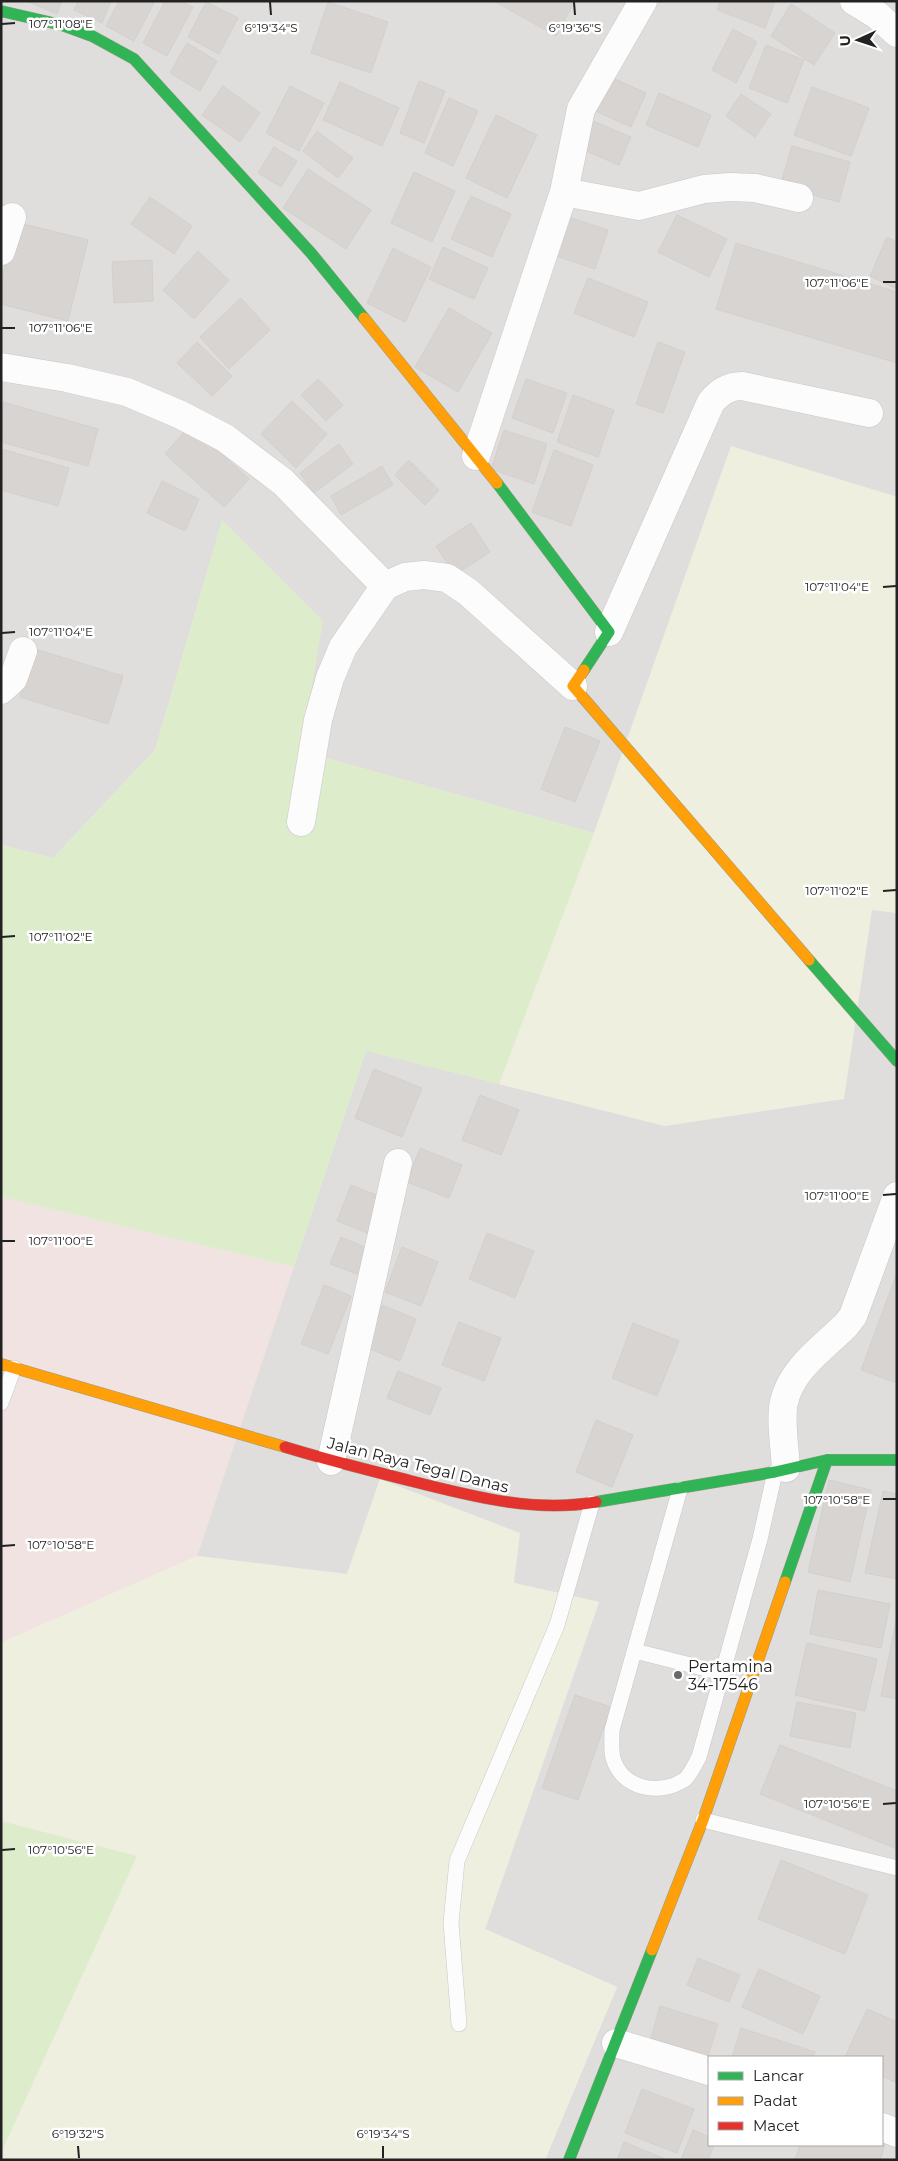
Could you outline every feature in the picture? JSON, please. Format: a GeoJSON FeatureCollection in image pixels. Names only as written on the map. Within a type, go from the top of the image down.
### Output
{"type":"FeatureCollection","features":[{"type":"Feature","properties":{"kind":"street"},"geometry":{"type":"LineString","coordinates":[[476,456],[564,192],[581,108],[643,1]]}},
{"type":"Feature","properties":{"kind":"street"},"geometry":{"type":"LineString","coordinates":[[854,1],[881,8],[897,33]]}},
{"type":"Feature","properties":{"kind":"street"},"geometry":{"type":"LineString","coordinates":[[1,11],[62,25],[92,36],[134,59],[311,252],[476,456],[609,632]]}},
{"type":"Feature","properties":{"kind":"street"},"geometry":{"type":"LineString","coordinates":[[564,192],[639,206],[704,189],[730,187],[754,188],[799,198]]}},
{"type":"Feature","properties":{"kind":"street"},"geometry":{"type":"LineString","coordinates":[[1,251],[12,217]]}},
{"type":"Feature","properties":{"kind":"street"},"geometry":{"type":"LineString","coordinates":[[1,367],[66,378],[128,392],[225,438],[283,482],[384,586]]}},
{"type":"Feature","properties":{"kind":"street"},"geometry":{"type":"LineString","coordinates":[[578,679],[609,632],[711,402],[717,395],[732,386],[742,386],[869,413]]}},
{"type":"Feature","properties":{"kind":"street"},"geometry":{"type":"LineString","coordinates":[[300,822],[318,720],[330,678],[343,647],[384,586],[405,577],[424,575],[446,578],[468,592],[578,679],[897,1061]]}},
{"type":"Feature","properties":{"kind":"street"},"geometry":{"type":"LineString","coordinates":[[1,690],[13,679],[23,650]]}},
{"type":"Feature","properties":{"kind":"street"},"geometry":{"type":"LineString","coordinates":[[331,1462],[398,1163]]}},
{"type":"Feature","properties":{"kind":"street"},"geometry":{"type":"LineString","coordinates":[[780,1470],[783,1404],[788,1389],[794,1376],[846,1326],[853,1316],[897,1196]]}},
{"type":"Feature","properties":{"kind":"street","name":"Jalan Raya Tegal Danas"},"geometry":{"type":"LineString","coordinates":[[8,1366],[331,1462],[466,1496],[513,1504],[548,1506],[592,1502],[680,1489],[827,1460],[897,1460]]}},
{"type":"Feature","properties":{"kind":"street"},"geometry":{"type":"LineString","coordinates":[[569,2160],[703,1820],[827,1460]]}},
{"type":"Feature","properties":{"kind":"street"},"geometry":{"type":"LineString","coordinates":[[616,2043],[708,2071]]}},
{"type":"Feature","properties":{"kind":"street"},"geometry":{"type":"LineString","coordinates":[[883,2127],[897,2133]]}},
{"type":"Feature","properties":{"kind":"lane"},"geometry":{"type":"LineString","coordinates":[[1,1402],[8,1366]]}},
{"type":"Feature","properties":{"kind":"lane"},"geometry":{"type":"LineString","coordinates":[[680,1489],[612,1730],[613,1758],[624,1776],[644,1789],[663,1789],[685,1779],[699,1757],[780,1470]]}},
{"type":"Feature","properties":{"kind":"lane"},"geometry":{"type":"LineString","coordinates":[[459,2024],[451,1923],[457,1861],[557,1625],[592,1502]]}},
{"type":"Feature","properties":{"kind":"lane"},"geometry":{"type":"LineString","coordinates":[[635,1651],[722,1673]]}},
{"type":"Feature","properties":{"kind":"lane"},"geometry":{"type":"LineString","coordinates":[[703,1820],[897,1868]]}},
{"type":"Feature","properties":{"kind":"shaded area"},"geometry":{"type":"Polygon","coordinates":[[[1,1],[897,1],[897,497],[731,447],[594,833],[301,751],[222,521],[155,750],[53,858],[1,845],[1,1]]]}},
{"type":"Feature","properties":{"kind":"shaded area"},"geometry":{"type":"Polygon","coordinates":[[[872,909],[897,913],[897,2160],[545,2160],[617,1987],[485,1929],[599,1602],[514,1583],[380,1479],[347,1575],[197,1556],[366,1050],[665,1126],[872,909]]]}},
{"type":"Feature","properties":{"kind":"shaded area"},"geometry":{"type":"Polygon","coordinates":[[[1,1197],[294,1267],[197,1556],[3,1642],[1,1648],[1,1197]]]}},
{"type":"Feature","properties":{"kind":"green space"},"geometry":{"type":"Polygon","coordinates":[[[731,446],[897,497],[897,913],[872,910],[844,1099],[665,1126],[499,1084],[594,833],[731,446]]]}},
{"type":"Feature","properties":{"kind":"green space"},"geometry":{"type":"Polygon","coordinates":[[[222,520],[323,621],[301,751],[594,833],[499,1084],[366,1051],[294,1267],[1,1197],[1,845],[53,858],[155,750],[222,520]]]}},
{"type":"Feature","properties":{"kind":"green space"},"geometry":{"type":"Polygon","coordinates":[[[380,1479],[520,1533],[514,1583],[599,1602],[485,1929],[617,1987],[545,2160],[1,2160],[1,2153],[137,1856],[1,1821],[1,1648],[3,1642],[197,1556],[347,1574],[380,1479]]]}},
{"type":"Feature","properties":{"kind":"green space"},"geometry":{"type":"Polygon","coordinates":[[[1,1821],[137,1856],[1,2153],[1,1821]]]}},
{"type":"Feature","properties":{"kind":"building"},"geometry":{"type":"Polygon","coordinates":[[[26,1],[62,1],[57,14],[26,1]]]}},
{"type":"Feature","properties":{"kind":"building"},"geometry":{"type":"Polygon","coordinates":[[[78,1],[111,1],[102,23],[74,10],[78,1]]]}},
{"type":"Feature","properties":{"kind":"building"},"geometry":{"type":"Polygon","coordinates":[[[119,1],[155,1],[134,41],[106,26],[119,1]]]}},
{"type":"Feature","properties":{"kind":"building"},"geometry":{"type":"Polygon","coordinates":[[[165,1],[181,1],[193,7],[167,56],[143,43],[165,1]]]}},
{"type":"Feature","properties":{"kind":"building"},"geometry":{"type":"Polygon","coordinates":[[[494,1],[575,1],[556,36],[494,1]]]}},
{"type":"Feature","properties":{"kind":"building"},"geometry":{"type":"Polygon","coordinates":[[[720,1],[775,1],[765,28],[717,10],[720,1]]]}},
{"type":"Feature","properties":{"kind":"building"},"geometry":{"type":"Polygon","coordinates":[[[206,2],[238,18],[219,54],[188,37],[206,2]]]}},
{"type":"Feature","properties":{"kind":"building"},"geometry":{"type":"Polygon","coordinates":[[[328,2],[388,22],[371,73],[311,53],[328,2]]]}},
{"type":"Feature","properties":{"kind":"building"},"geometry":{"type":"Polygon","coordinates":[[[791,4],[835,33],[814,65],[771,36],[791,4]]]}},
{"type":"Feature","properties":{"kind":"building"},"geometry":{"type":"Polygon","coordinates":[[[733,29],[757,42],[736,83],[712,70],[733,29]]]}},
{"type":"Feature","properties":{"kind":"building"},"geometry":{"type":"Polygon","coordinates":[[[187,43],[217,61],[200,91],[170,73],[187,43]]]}},
{"type":"Feature","properties":{"kind":"building"},"geometry":{"type":"Polygon","coordinates":[[[766,45],[804,60],[787,103],[749,88],[766,45]]]}},
{"type":"Feature","properties":{"kind":"building"},"geometry":{"type":"Polygon","coordinates":[[[604,74],[646,93],[631,127],[589,108],[604,74]]]}},
{"type":"Feature","properties":{"kind":"building"},"geometry":{"type":"Polygon","coordinates":[[[419,81],[445,91],[424,143],[400,133],[419,81]]]}},
{"type":"Feature","properties":{"kind":"building"},"geometry":{"type":"Polygon","coordinates":[[[340,82],[399,108],[382,146],[323,120],[340,82]]]}},
{"type":"Feature","properties":{"kind":"building"},"geometry":{"type":"Polygon","coordinates":[[[223,86],[260,113],[240,142],[202,115],[223,86]]]}},
{"type":"Feature","properties":{"kind":"building"},"geometry":{"type":"Polygon","coordinates":[[[290,86],[324,103],[299,151],[266,133],[290,86]]]}},
{"type":"Feature","properties":{"kind":"building"},"geometry":{"type":"Polygon","coordinates":[[[812,87],[869,108],[851,156],[794,135],[812,87]]]}},
{"type":"Feature","properties":{"kind":"building"},"geometry":{"type":"Polygon","coordinates":[[[659,93],[711,115],[698,147],[646,125],[659,93]]]}},
{"type":"Feature","properties":{"kind":"building"},"geometry":{"type":"Polygon","coordinates":[[[741,94],[771,114],[755,137],[726,116],[741,94]]]}},
{"type":"Feature","properties":{"kind":"building"},"geometry":{"type":"Polygon","coordinates":[[[449,98],[478,111],[453,166],[425,153],[449,98]]]}},
{"type":"Feature","properties":{"kind":"building"},"geometry":{"type":"Polygon","coordinates":[[[496,115],[537,135],[507,198],[466,178],[496,115]]]}},
{"type":"Feature","properties":{"kind":"building"},"geometry":{"type":"Polygon","coordinates":[[[593,121],[631,137],[619,165],[581,149],[593,121]]]}},
{"type":"Feature","properties":{"kind":"building"},"geometry":{"type":"Polygon","coordinates":[[[317,131],[353,158],[338,178],[303,151],[317,131]]]}},
{"type":"Feature","properties":{"kind":"building"},"geometry":{"type":"Polygon","coordinates":[[[792,146],[850,162],[839,202],[780,186],[792,146]]]}},
{"type":"Feature","properties":{"kind":"building"},"geometry":{"type":"Polygon","coordinates":[[[274,147],[297,161],[281,187],[258,173],[274,147]]]}},
{"type":"Feature","properties":{"kind":"building"},"geometry":{"type":"Polygon","coordinates":[[[308,169],[371,210],[346,249],[283,208],[308,169]]]}},
{"type":"Feature","properties":{"kind":"building"},"geometry":{"type":"Polygon","coordinates":[[[414,172],[455,191],[432,242],[391,223],[414,172]]]}},
{"type":"Feature","properties":{"kind":"building"},"geometry":{"type":"Polygon","coordinates":[[[471,196],[511,214],[492,257],[451,239],[471,196]]]}},
{"type":"Feature","properties":{"kind":"building"},"geometry":{"type":"Polygon","coordinates":[[[150,197],[192,226],[174,254],[131,224],[150,197]]]}},
{"type":"Feature","properties":{"kind":"building"},"geometry":{"type":"Polygon","coordinates":[[[559,214],[608,230],[595,269],[547,253],[559,214]]]}},
{"type":"Feature","properties":{"kind":"building"},"geometry":{"type":"Polygon","coordinates":[[[677,215],[727,239],[709,277],[658,252],[677,215]]]}},
{"type":"Feature","properties":{"kind":"building"},"geometry":{"type":"Polygon","coordinates":[[[15,222],[88,240],[68,321],[1,304],[1,282],[15,222]]]}},
{"type":"Feature","properties":{"kind":"building"},"geometry":{"type":"Polygon","coordinates":[[[887,237],[897,242],[897,289],[870,276],[887,237]]]}},
{"type":"Feature","properties":{"kind":"building"},"geometry":{"type":"Polygon","coordinates":[[[736,243],[897,292],[897,363],[716,309],[736,243]]]}},
{"type":"Feature","properties":{"kind":"building"},"geometry":{"type":"Polygon","coordinates":[[[443,247],[488,268],[474,299],[429,279],[443,247]]]}},
{"type":"Feature","properties":{"kind":"building"},"geometry":{"type":"Polygon","coordinates":[[[393,248],[431,267],[405,322],[367,303],[393,248]]]}},
{"type":"Feature","properties":{"kind":"building"},"geometry":{"type":"Polygon","coordinates":[[[198,251],[229,280],[194,319],[163,290],[198,251]]]}},
{"type":"Feature","properties":{"kind":"building"},"geometry":{"type":"Polygon","coordinates":[[[152,260],[153,301],[114,303],[112,262],[152,260]]]}},
{"type":"Feature","properties":{"kind":"building"},"geometry":{"type":"Polygon","coordinates":[[[588,278],[648,302],[634,337],[574,313],[588,278]]]}},
{"type":"Feature","properties":{"kind":"building"},"geometry":{"type":"Polygon","coordinates":[[[241,298],[270,330],[229,369],[200,337],[241,298]]]}},
{"type":"Feature","properties":{"kind":"building"},"geometry":{"type":"Polygon","coordinates":[[[449,308],[492,333],[458,392],[415,367],[449,308]]]}},
{"type":"Feature","properties":{"kind":"building"},"geometry":{"type":"Polygon","coordinates":[[[197,342],[232,376],[212,396],[177,363],[197,342]]]}},
{"type":"Feature","properties":{"kind":"building"},"geometry":{"type":"Polygon","coordinates":[[[658,342],[685,352],[663,413],[636,404],[658,342]]]}},
{"type":"Feature","properties":{"kind":"building"},"geometry":{"type":"Polygon","coordinates":[[[318,379],[343,405],[326,421],[301,395],[318,379]]]}},
{"type":"Feature","properties":{"kind":"building"},"geometry":{"type":"Polygon","coordinates":[[[526,379],[567,393],[553,433],[512,418],[526,379]]]}},
{"type":"Feature","properties":{"kind":"building"},"geometry":{"type":"Polygon","coordinates":[[[573,395],[614,410],[598,457],[557,442],[573,395]]]}},
{"type":"Feature","properties":{"kind":"building"},"geometry":{"type":"Polygon","coordinates":[[[292,401],[327,434],[296,468],[261,434],[292,401]]]}},
{"type":"Feature","properties":{"kind":"building"},"geometry":{"type":"Polygon","coordinates":[[[3,402],[98,429],[88,466],[1,442],[3,402]]]}},
{"type":"Feature","properties":{"kind":"building"},"geometry":{"type":"Polygon","coordinates":[[[190,425],[249,479],[224,507],[165,454],[190,425]]]}},
{"type":"Feature","properties":{"kind":"building"},"geometry":{"type":"Polygon","coordinates":[[[504,430],[547,444],[534,484],[491,469],[504,430]]]}},
{"type":"Feature","properties":{"kind":"building"},"geometry":{"type":"Polygon","coordinates":[[[339,444],[353,464],[314,493],[300,473],[339,444]]]}},
{"type":"Feature","properties":{"kind":"building"},"geometry":{"type":"Polygon","coordinates":[[[1,449],[69,468],[58,506],[1,490],[1,449]]]}},
{"type":"Feature","properties":{"kind":"building"},"geometry":{"type":"Polygon","coordinates":[[[554,450],[593,465],[571,526],[532,512],[554,450]]]}},
{"type":"Feature","properties":{"kind":"building"},"geometry":{"type":"Polygon","coordinates":[[[409,460],[439,490],[425,505],[395,475],[409,460]]]}},
{"type":"Feature","properties":{"kind":"building"},"geometry":{"type":"Polygon","coordinates":[[[382,466],[393,485],[341,515],[331,496],[382,466]]]}},
{"type":"Feature","properties":{"kind":"building"},"geometry":{"type":"Polygon","coordinates":[[[162,481],[199,499],[185,531],[147,513],[162,481]]]}},
{"type":"Feature","properties":{"kind":"building"},"geometry":{"type":"Polygon","coordinates":[[[471,523],[490,552],[455,575],[436,546],[471,523]]]}},
{"type":"Feature","properties":{"kind":"building"},"geometry":{"type":"Polygon","coordinates":[[[35,649],[123,676],[108,724],[20,697],[35,649]]]}},
{"type":"Feature","properties":{"kind":"building"},"geometry":{"type":"Polygon","coordinates":[[[565,727],[600,741],[575,802],[541,789],[565,727]]]}},
{"type":"Feature","properties":{"kind":"building"},"geometry":{"type":"Polygon","coordinates":[[[374,1069],[422,1088],[402,1137],[355,1118],[374,1069]]]}},
{"type":"Feature","properties":{"kind":"building"},"geometry":{"type":"Polygon","coordinates":[[[480,1095],[519,1110],[501,1155],[462,1140],[480,1095]]]}},
{"type":"Feature","properties":{"kind":"building"},"geometry":{"type":"Polygon","coordinates":[[[420,1148],[462,1165],[449,1198],[407,1182],[420,1148]]]}},
{"type":"Feature","properties":{"kind":"building"},"geometry":{"type":"Polygon","coordinates":[[[351,1185],[384,1198],[370,1234],[337,1221],[351,1185]]]}},
{"type":"Feature","properties":{"kind":"building"},"geometry":{"type":"Polygon","coordinates":[[[487,1233],[534,1251],[515,1298],[469,1279],[487,1233]]]}},
{"type":"Feature","properties":{"kind":"building"},"geometry":{"type":"Polygon","coordinates":[[[341,1237],[367,1248],[357,1274],[330,1264],[341,1237]]]}},
{"type":"Feature","properties":{"kind":"building"},"geometry":{"type":"Polygon","coordinates":[[[402,1247],[438,1262],[421,1306],[385,1292],[402,1247]]]}},
{"type":"Feature","properties":{"kind":"building"},"geometry":{"type":"Polygon","coordinates":[[[897,1273],[897,1383],[861,1370],[897,1273]]]}},
{"type":"Feature","properties":{"kind":"building"},"geometry":{"type":"Polygon","coordinates":[[[324,1285],[351,1296],[328,1354],[301,1344],[324,1285]]]}},
{"type":"Feature","properties":{"kind":"building"},"geometry":{"type":"Polygon","coordinates":[[[382,1305],[416,1319],[400,1361],[365,1347],[382,1305]]]}},
{"type":"Feature","properties":{"kind":"building"},"geometry":{"type":"Polygon","coordinates":[[[459,1322],[501,1338],[484,1381],[442,1365],[459,1322]]]}},
{"type":"Feature","properties":{"kind":"building"},"geometry":{"type":"Polygon","coordinates":[[[633,1323],[679,1341],[657,1396],[612,1378],[633,1323]]]}},
{"type":"Feature","properties":{"kind":"building"},"geometry":{"type":"Polygon","coordinates":[[[398,1371],[441,1388],[430,1415],[387,1398],[398,1371]]]}},
{"type":"Feature","properties":{"kind":"building"},"geometry":{"type":"Polygon","coordinates":[[[596,1420],[633,1435],[612,1487],[576,1472],[596,1420]]]}},
{"type":"Feature","properties":{"kind":"building"},"geometry":{"type":"Polygon","coordinates":[[[829,1480],[871,1490],[850,1582],[808,1572],[829,1480]]]}},
{"type":"Feature","properties":{"kind":"building"},"geometry":{"type":"Polygon","coordinates":[[[883,1491],[897,1494],[897,1579],[865,1573],[883,1491]]]}},
{"type":"Feature","properties":{"kind":"building"},"geometry":{"type":"Polygon","coordinates":[[[818,1590],[890,1604],[881,1648],[810,1634],[818,1590]]]}},
{"type":"Feature","properties":{"kind":"building"},"geometry":{"type":"Polygon","coordinates":[[[897,1616],[897,1699],[881,1696],[897,1616]]]}},
{"type":"Feature","properties":{"kind":"building"},"geometry":{"type":"Polygon","coordinates":[[[807,1643],[877,1659],[865,1711],[795,1695],[807,1643]]]}},
{"type":"Feature","properties":{"kind":"building"},"geometry":{"type":"Polygon","coordinates":[[[575,1695],[611,1707],[578,1800],[542,1788],[575,1695]]]}},
{"type":"Feature","properties":{"kind":"building"},"geometry":{"type":"Polygon","coordinates":[[[797,1702],[856,1713],[850,1748],[790,1736],[797,1702]]]}},
{"type":"Feature","properties":{"kind":"building"},"geometry":{"type":"Polygon","coordinates":[[[780,1745],[897,1791],[897,1849],[760,1794],[780,1745]]]}},
{"type":"Feature","properties":{"kind":"building"},"geometry":{"type":"Polygon","coordinates":[[[781,1860],[868,1895],[845,1954],[758,1919],[781,1860]]]}},
{"type":"Feature","properties":{"kind":"building"},"geometry":{"type":"Polygon","coordinates":[[[698,1958],[740,1975],[729,2002],[687,1985],[698,1958]]]}},
{"type":"Feature","properties":{"kind":"building"},"geometry":{"type":"Polygon","coordinates":[[[759,1969],[820,1996],[803,2034],[742,2007],[759,1969]]]}},
{"type":"Feature","properties":{"kind":"building"},"geometry":{"type":"Polygon","coordinates":[[[660,2006],[718,2024],[708,2056],[651,2038],[660,2006]]]}},
{"type":"Feature","properties":{"kind":"building"},"geometry":{"type":"Polygon","coordinates":[[[867,2009],[897,2022],[897,2083],[883,2076],[883,2056],[845,2056],[867,2009]]]}},
{"type":"Feature","properties":{"kind":"building"},"geometry":{"type":"Polygon","coordinates":[[[741,2028],[815,2052],[813,2056],[732,2056],[741,2028]]]}},
{"type":"Feature","properties":{"kind":"building"},"geometry":{"type":"Polygon","coordinates":[[[642,2089],[694,2109],[677,2153],[625,2133],[642,2089]]]}},
{"type":"Feature","properties":{"kind":"building"},"geometry":{"type":"Polygon","coordinates":[[[693,2130],[708,2137],[708,2146],[714,2146],[708,2160],[681,2160],[693,2130]]]}},
{"type":"Feature","properties":{"kind":"building"},"geometry":{"type":"Polygon","coordinates":[[[624,2142],[668,2160],[617,2160],[624,2142]]]}},
{"type":"Feature","properties":{"kind":"building"},"geometry":{"type":"Polygon","coordinates":[[[883,2143],[885,2144],[880,2160],[795,2160],[800,2146],[883,2146],[883,2143]]]}},
{"type":"Feature","properties":{"kind":"traffic: fast"},"geometry":{"type":"LineString","coordinates":[[1,11],[62,25],[92,36],[134,59],[311,253],[364,318]]}},
{"type":"Feature","properties":{"kind":"traffic: fast"},"geometry":{"type":"LineString","coordinates":[[497,483],[609,632],[584,670]]}},
{"type":"Feature","properties":{"kind":"traffic: fast"},"geometry":{"type":"LineString","coordinates":[[809,960],[897,1061]]}},
{"type":"Feature","properties":{"kind":"traffic: fast"},"geometry":{"type":"LineString","coordinates":[[596,1502],[775,1472],[827,1460],[897,1460]]}},
{"type":"Feature","properties":{"kind":"traffic: fast"},"geometry":{"type":"LineString","coordinates":[[785,1582],[827,1460]]}},
{"type":"Feature","properties":{"kind":"traffic: fast"},"geometry":{"type":"LineString","coordinates":[[569,2160],[652,1950]]}},
{"type":"Feature","properties":{"kind":"traffic: slow"},"geometry":{"type":"LineString","coordinates":[[364,318],[497,483]]}},
{"type":"Feature","properties":{"kind":"traffic: slow"},"geometry":{"type":"LineString","coordinates":[[584,670],[573,686],[809,960]]}},
{"type":"Feature","properties":{"kind":"traffic: slow"},"geometry":{"type":"LineString","coordinates":[[1,1364],[285,1447]]}},
{"type":"Feature","properties":{"kind":"traffic: slow"},"geometry":{"type":"LineString","coordinates":[[652,1950],[703,1820],[785,1582]]}},
{"type":"Feature","properties":{"kind":"traffic: jam"},"geometry":{"type":"LineString","coordinates":[[285,1447],[332,1461],[480,1497],[526,1504],[549,1505],[596,1502]]}},
{"type":"Feature","properties":{"kind":"place","name":"Pertamina 34-17546"},"geometry":{"type":"Point","coordinates":[678,1675]}}]}
